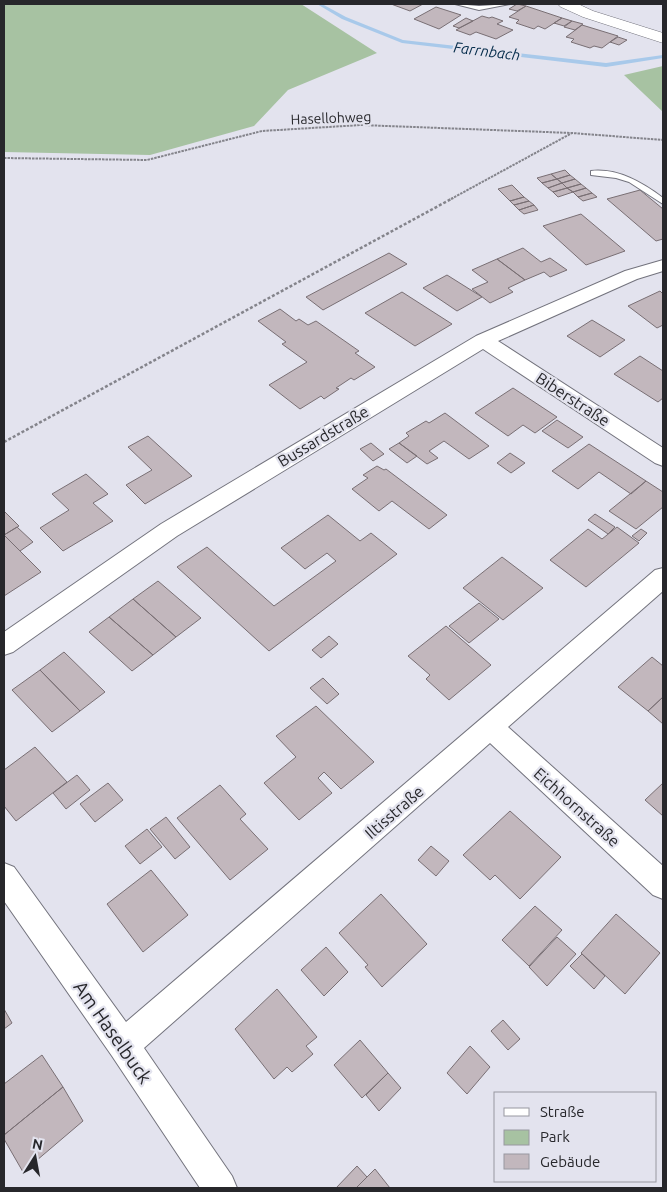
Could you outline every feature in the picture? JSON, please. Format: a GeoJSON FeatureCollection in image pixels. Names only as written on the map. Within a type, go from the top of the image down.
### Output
{"type":"FeatureCollection","features":[{"type":"Feature","properties":{"kind":"street"},"geometry":{"type":"LineString","coordinates":[[566,4],[588,14],[663,38]]}},
{"type":"Feature","properties":{"kind":"street","name":"Bussardstraße"},"geometry":{"type":"LineString","coordinates":[[4,645],[169,530],[483,340],[631,275],[663,265]]}},
{"type":"Feature","properties":{"kind":"street","name":"Biberstraße"},"geometry":{"type":"LineString","coordinates":[[483,340],[663,458]]}},
{"type":"Feature","properties":{"kind":"street","name":"Iltisstraße"},"geometry":{"type":"LineString","coordinates":[[123,1045],[663,577]]}},
{"type":"Feature","properties":{"kind":"street","name":"Eichhornstraße"},"geometry":{"type":"LineString","coordinates":[[490,728],[663,885]]}},
{"type":"Feature","properties":{"kind":"street","name":"Am Haselbuck"},"geometry":{"type":"LineString","coordinates":[[4,876],[123,1045],[220,1188]]}},
{"type":"Feature","properties":{"kind":"lane"},"geometry":{"type":"LineString","coordinates":[[458,4],[479,8],[507,4]]}},
{"type":"Feature","properties":{"kind":"lane"},"geometry":{"type":"LineString","coordinates":[[594,173],[621,175],[635,180],[663,202]]}},
{"type":"Feature","properties":{"kind":"path","name":"Hasellohweg"},"geometry":{"type":"LineString","coordinates":[[4,158],[147,160],[262,131],[361,126],[572,132],[663,140]]}},
{"type":"Feature","properties":{"kind":"path"},"geometry":{"type":"LineString","coordinates":[[4,442],[572,132]]}},
{"type":"Feature","properties":{"kind":"green space"},"geometry":{"type":"Polygon","coordinates":[[[4,4],[301,4],[377,53],[288,90],[254,126],[150,155],[4,152],[4,4]]]}},
{"type":"Feature","properties":{"kind":"green space"},"geometry":{"type":"Polygon","coordinates":[[[663,66],[663,112],[624,75],[663,66]]]}},
{"type":"Feature","properties":{"kind":"building"},"geometry":{"type":"Polygon","coordinates":[[[391,4],[423,4],[410,11],[391,4]]]}},
{"type":"Feature","properties":{"kind":"building"},"geometry":{"type":"Polygon","coordinates":[[[517,4],[526,6],[517,11],[509,9],[517,4]]]}},
{"type":"Feature","properties":{"kind":"building"},"geometry":{"type":"Polygon","coordinates":[[[526,6],[562,18],[545,29],[538,26],[534,29],[516,23],[519,20],[509,17],[526,6]]]}},
{"type":"Feature","properties":{"kind":"building"},"geometry":{"type":"Polygon","coordinates":[[[436,7],[461,15],[439,29],[414,19],[436,7]]]}},
{"type":"Feature","properties":{"kind":"building"},"geometry":{"type":"Polygon","coordinates":[[[482,16],[503,21],[497,24],[513,30],[496,39],[476,32],[470,35],[456,30],[482,16]]]}},
{"type":"Feature","properties":{"kind":"building"},"geometry":{"type":"Polygon","coordinates":[[[466,18],[473,21],[459,28],[453,26],[466,18]]]}},
{"type":"Feature","properties":{"kind":"building"},"geometry":{"type":"Polygon","coordinates":[[[562,18],[572,21],[564,26],[554,23],[562,18]]]}},
{"type":"Feature","properties":{"kind":"building"},"geometry":{"type":"Polygon","coordinates":[[[572,21],[583,24],[575,30],[564,27],[572,21]]]}},
{"type":"Feature","properties":{"kind":"building"},"geometry":{"type":"Polygon","coordinates":[[[582,25],[618,36],[602,48],[594,46],[590,48],[571,42],[574,39],[566,37],[582,25]]]}},
{"type":"Feature","properties":{"kind":"building"},"geometry":{"type":"Polygon","coordinates":[[[618,37],[627,40],[619,45],[610,42],[618,37]]]}},
{"type":"Feature","properties":{"kind":"building"},"geometry":{"type":"Polygon","coordinates":[[[565,170],[570,175],[557,179],[551,174],[565,170]]]}},
{"type":"Feature","properties":{"kind":"building"},"geometry":{"type":"Polygon","coordinates":[[[551,174],[557,179],[542,183],[537,178],[551,174]]]}},
{"type":"Feature","properties":{"kind":"building"},"geometry":{"type":"Polygon","coordinates":[[[570,175],[575,179],[562,183],[557,179],[570,175]]]}},
{"type":"Feature","properties":{"kind":"building"},"geometry":{"type":"Polygon","coordinates":[[[557,179],[562,183],[548,188],[542,183],[557,179]]]}},
{"type":"Feature","properties":{"kind":"building"},"geometry":{"type":"Polygon","coordinates":[[[575,179],[581,184],[567,188],[562,183],[575,179]]]}},
{"type":"Feature","properties":{"kind":"building"},"geometry":{"type":"Polygon","coordinates":[[[562,183],[567,188],[553,192],[548,188],[562,183]]]}},
{"type":"Feature","properties":{"kind":"building"},"geometry":{"type":"Polygon","coordinates":[[[581,184],[586,188],[573,192],[567,188],[581,184]]]}},
{"type":"Feature","properties":{"kind":"building"},"geometry":{"type":"Polygon","coordinates":[[[512,185],[524,197],[510,201],[498,189],[512,185]]]}},
{"type":"Feature","properties":{"kind":"building"},"geometry":{"type":"Polygon","coordinates":[[[567,188],[573,192],[558,197],[553,192],[567,188]]]}},
{"type":"Feature","properties":{"kind":"building"},"geometry":{"type":"Polygon","coordinates":[[[586,188],[592,193],[578,197],[573,192],[586,188]]]}},
{"type":"Feature","properties":{"kind":"building"},"geometry":{"type":"Polygon","coordinates":[[[640,190],[663,209],[663,239],[656,241],[607,199],[640,190]]]}},
{"type":"Feature","properties":{"kind":"building"},"geometry":{"type":"Polygon","coordinates":[[[592,193],[597,197],[583,201],[578,197],[592,193]]]}},
{"type":"Feature","properties":{"kind":"building"},"geometry":{"type":"Polygon","coordinates":[[[524,197],[529,201],[514,205],[510,201],[524,197]]]}},
{"type":"Feature","properties":{"kind":"building"},"geometry":{"type":"Polygon","coordinates":[[[529,201],[534,205],[519,210],[514,205],[529,201]]]}},
{"type":"Feature","properties":{"kind":"building"},"geometry":{"type":"Polygon","coordinates":[[[534,205],[538,210],[524,214],[519,210],[534,205]]]}},
{"type":"Feature","properties":{"kind":"building"},"geometry":{"type":"Polygon","coordinates":[[[581,214],[625,251],[586,265],[543,226],[581,214]]]}},
{"type":"Feature","properties":{"kind":"building"},"geometry":{"type":"Polygon","coordinates":[[[523,248],[541,262],[550,258],[567,270],[550,277],[544,272],[525,280],[497,259],[523,248]]]}},
{"type":"Feature","properties":{"kind":"building"},"geometry":{"type":"Polygon","coordinates":[[[389,253],[407,264],[323,310],[306,297],[389,253]]]}},
{"type":"Feature","properties":{"kind":"building"},"geometry":{"type":"Polygon","coordinates":[[[497,259],[525,280],[508,288],[513,292],[490,303],[472,289],[488,282],[472,270],[497,259]]]}},
{"type":"Feature","properties":{"kind":"building"},"geometry":{"type":"Polygon","coordinates":[[[447,275],[482,297],[457,311],[423,288],[447,275]]]}},
{"type":"Feature","properties":{"kind":"building"},"geometry":{"type":"Polygon","coordinates":[[[660,291],[663,294],[663,325],[657,328],[628,306],[660,291]]]}},
{"type":"Feature","properties":{"kind":"building"},"geometry":{"type":"Polygon","coordinates":[[[402,292],[452,324],[415,346],[365,313],[402,292]]]}},
{"type":"Feature","properties":{"kind":"building"},"geometry":{"type":"Polygon","coordinates":[[[280,309],[296,321],[299,319],[308,325],[316,321],[359,351],[355,353],[375,367],[354,380],[351,378],[324,399],[321,396],[300,409],[269,385],[307,362],[282,344],[286,342],[258,321],[280,309]]]}},
{"type":"Feature","properties":{"kind":"building"},"geometry":{"type":"Polygon","coordinates":[[[592,320],[625,340],[600,357],[567,336],[592,320]]]}},
{"type":"Feature","properties":{"kind":"building"},"geometry":{"type":"Polygon","coordinates":[[[640,356],[663,371],[663,398],[658,402],[614,374],[640,356]]]}},
{"type":"Feature","properties":{"kind":"building"},"geometry":{"type":"Polygon","coordinates":[[[513,388],[557,417],[535,433],[523,425],[508,436],[475,413],[513,388]]]}},
{"type":"Feature","properties":{"kind":"building"},"geometry":{"type":"Polygon","coordinates":[[[445,413],[489,446],[469,459],[444,441],[429,451],[438,458],[427,464],[399,443],[409,436],[406,433],[426,421],[429,423],[445,413]]]}},
{"type":"Feature","properties":{"kind":"building"},"geometry":{"type":"Polygon","coordinates":[[[557,420],[583,437],[568,448],[542,431],[557,420]]]}},
{"type":"Feature","properties":{"kind":"building"},"geometry":{"type":"Polygon","coordinates":[[[148,436],[192,476],[145,504],[126,485],[152,470],[128,447],[148,436]]]}},
{"type":"Feature","properties":{"kind":"building"},"geometry":{"type":"Polygon","coordinates":[[[371,443],[384,454],[373,461],[360,449],[371,443]]]}},
{"type":"Feature","properties":{"kind":"building"},"geometry":{"type":"Polygon","coordinates":[[[399,443],[417,456],[407,463],[389,449],[399,443]]]}},
{"type":"Feature","properties":{"kind":"building"},"geometry":{"type":"Polygon","coordinates":[[[589,444],[646,481],[631,494],[599,472],[578,489],[552,471],[589,444]]]}},
{"type":"Feature","properties":{"kind":"building"},"geometry":{"type":"Polygon","coordinates":[[[510,453],[525,463],[511,473],[497,463],[510,453]]]}},
{"type":"Feature","properties":{"kind":"building"},"geometry":{"type":"Polygon","coordinates":[[[377,466],[384,470],[386,469],[447,515],[429,529],[392,501],[379,511],[352,489],[368,478],[363,475],[377,466]]]}},
{"type":"Feature","properties":{"kind":"building"},"geometry":{"type":"Polygon","coordinates":[[[86,474],[108,494],[93,503],[113,521],[63,551],[40,528],[69,510],[52,494],[86,474]]]}},
{"type":"Feature","properties":{"kind":"building"},"geometry":{"type":"Polygon","coordinates":[[[646,481],[663,492],[663,507],[636,529],[609,511],[646,481]]]}},
{"type":"Feature","properties":{"kind":"building"},"geometry":{"type":"Polygon","coordinates":[[[4,511],[19,526],[4,535],[4,511]]]}},
{"type":"Feature","properties":{"kind":"building"},"geometry":{"type":"Polygon","coordinates":[[[595,514],[615,527],[608,534],[588,520],[595,514]]]}},
{"type":"Feature","properties":{"kind":"building"},"geometry":{"type":"Polygon","coordinates":[[[328,515],[360,541],[371,533],[397,554],[269,651],[177,567],[207,547],[274,606],[336,561],[327,553],[305,569],[281,548],[328,515]]]}},
{"type":"Feature","properties":{"kind":"building"},"geometry":{"type":"Polygon","coordinates":[[[17,527],[33,542],[20,551],[4,535],[17,527]]]}},
{"type":"Feature","properties":{"kind":"building"},"geometry":{"type":"Polygon","coordinates":[[[617,527],[639,543],[586,587],[550,560],[588,529],[602,539],[617,527]]]}},
{"type":"Feature","properties":{"kind":"building"},"geometry":{"type":"Polygon","coordinates":[[[641,529],[647,533],[639,541],[632,536],[641,529]]]}},
{"type":"Feature","properties":{"kind":"building"},"geometry":{"type":"Polygon","coordinates":[[[4,535],[41,572],[4,596],[4,535]]]}},
{"type":"Feature","properties":{"kind":"building"},"geometry":{"type":"Polygon","coordinates":[[[502,557],[543,588],[503,620],[463,588],[502,557]]]}},
{"type":"Feature","properties":{"kind":"building"},"geometry":{"type":"Polygon","coordinates":[[[158,581],[201,618],[176,637],[133,599],[158,581]]]}},
{"type":"Feature","properties":{"kind":"building"},"geometry":{"type":"Polygon","coordinates":[[[133,599],[176,637],[153,655],[109,617],[133,599]]]}},
{"type":"Feature","properties":{"kind":"building"},"geometry":{"type":"Polygon","coordinates":[[[479,603],[499,619],[469,643],[449,626],[479,603]]]}},
{"type":"Feature","properties":{"kind":"building"},"geometry":{"type":"Polygon","coordinates":[[[109,617],[153,655],[132,671],[89,632],[109,617]]]}},
{"type":"Feature","properties":{"kind":"building"},"geometry":{"type":"Polygon","coordinates":[[[446,626],[491,665],[449,700],[426,679],[430,675],[408,656],[446,626]]]}},
{"type":"Feature","properties":{"kind":"building"},"geometry":{"type":"Polygon","coordinates":[[[329,636],[338,644],[321,658],[312,650],[329,636]]]}},
{"type":"Feature","properties":{"kind":"building"},"geometry":{"type":"Polygon","coordinates":[[[64,652],[105,692],[80,711],[40,670],[64,652]]]}},
{"type":"Feature","properties":{"kind":"building"},"geometry":{"type":"Polygon","coordinates":[[[652,657],[663,666],[663,697],[648,711],[618,687],[652,657]]]}},
{"type":"Feature","properties":{"kind":"building"},"geometry":{"type":"Polygon","coordinates":[[[40,670],[80,711],[52,732],[12,690],[40,670]]]}},
{"type":"Feature","properties":{"kind":"building"},"geometry":{"type":"Polygon","coordinates":[[[323,678],[339,694],[327,704],[310,688],[323,678]]]}},
{"type":"Feature","properties":{"kind":"building"},"geometry":{"type":"Polygon","coordinates":[[[663,697],[663,724],[648,711],[663,697]]]}},
{"type":"Feature","properties":{"kind":"building"},"geometry":{"type":"Polygon","coordinates":[[[316,706],[374,762],[341,789],[324,772],[318,778],[332,793],[299,820],[264,783],[296,757],[276,736],[316,706]]]}},
{"type":"Feature","properties":{"kind":"building"},"geometry":{"type":"Polygon","coordinates":[[[35,747],[67,782],[16,821],[4,806],[4,770],[35,747]]]}},
{"type":"Feature","properties":{"kind":"building"},"geometry":{"type":"Polygon","coordinates":[[[77,775],[90,790],[66,809],[53,793],[77,775]]]}},
{"type":"Feature","properties":{"kind":"building"},"geometry":{"type":"Polygon","coordinates":[[[108,783],[123,800],[95,822],[80,804],[108,783]]]}},
{"type":"Feature","properties":{"kind":"building"},"geometry":{"type":"Polygon","coordinates":[[[663,783],[663,816],[645,800],[663,783]]]}},
{"type":"Feature","properties":{"kind":"building"},"geometry":{"type":"Polygon","coordinates":[[[220,785],[246,814],[240,819],[268,849],[230,880],[177,818],[220,785]]]}},
{"type":"Feature","properties":{"kind":"building"},"geometry":{"type":"Polygon","coordinates":[[[510,811],[561,857],[520,899],[495,875],[490,880],[463,855],[510,811]]]}},
{"type":"Feature","properties":{"kind":"building"},"geometry":{"type":"Polygon","coordinates":[[[166,817],[190,847],[175,859],[150,829],[166,817]]]}},
{"type":"Feature","properties":{"kind":"building"},"geometry":{"type":"Polygon","coordinates":[[[147,829],[162,847],[140,864],[125,846],[147,829]]]}},
{"type":"Feature","properties":{"kind":"building"},"geometry":{"type":"Polygon","coordinates":[[[431,846],[449,861],[436,876],[418,860],[431,846]]]}},
{"type":"Feature","properties":{"kind":"building"},"geometry":{"type":"Polygon","coordinates":[[[151,870],[188,915],[143,952],[107,904],[151,870]]]}},
{"type":"Feature","properties":{"kind":"building"},"geometry":{"type":"Polygon","coordinates":[[[381,894],[427,944],[382,987],[365,967],[368,965],[339,933],[381,894]]]}},
{"type":"Feature","properties":{"kind":"building"},"geometry":{"type":"Polygon","coordinates":[[[535,906],[562,930],[529,966],[502,940],[535,906]]]}},
{"type":"Feature","properties":{"kind":"building"},"geometry":{"type":"Polygon","coordinates":[[[616,914],[660,953],[625,994],[581,953],[616,914]]]}},
{"type":"Feature","properties":{"kind":"building"},"geometry":{"type":"Polygon","coordinates":[[[557,937],[576,954],[547,986],[529,967],[557,937]]]}},
{"type":"Feature","properties":{"kind":"building"},"geometry":{"type":"Polygon","coordinates":[[[326,947],[348,972],[324,996],[301,970],[326,947]]]}},
{"type":"Feature","properties":{"kind":"building"},"geometry":{"type":"Polygon","coordinates":[[[582,954],[605,976],[594,989],[570,966],[582,954]]]}},
{"type":"Feature","properties":{"kind":"building"},"geometry":{"type":"Polygon","coordinates":[[[277,989],[317,1037],[306,1046],[313,1054],[292,1072],[287,1067],[274,1079],[235,1029],[277,989]]]}},
{"type":"Feature","properties":{"kind":"building"},"geometry":{"type":"Polygon","coordinates":[[[4,1009],[12,1023],[4,1029],[4,1009]]]}},
{"type":"Feature","properties":{"kind":"building"},"geometry":{"type":"Polygon","coordinates":[[[503,1020],[520,1039],[508,1050],[491,1031],[503,1020]]]}},
{"type":"Feature","properties":{"kind":"building"},"geometry":{"type":"Polygon","coordinates":[[[360,1040],[388,1073],[362,1098],[334,1065],[360,1040]]]}},
{"type":"Feature","properties":{"kind":"building"},"geometry":{"type":"Polygon","coordinates":[[[470,1046],[490,1067],[467,1094],[447,1073],[470,1046]]]}},
{"type":"Feature","properties":{"kind":"building"},"geometry":{"type":"Polygon","coordinates":[[[42,1055],[63,1087],[4,1135],[4,1084],[42,1055]]]}},
{"type":"Feature","properties":{"kind":"building"},"geometry":{"type":"Polygon","coordinates":[[[388,1073],[401,1088],[379,1111],[366,1095],[388,1073]]]}},
{"type":"Feature","properties":{"kind":"building"},"geometry":{"type":"Polygon","coordinates":[[[63,1087],[83,1121],[23,1172],[4,1139],[4,1135],[63,1087]]]}},
{"type":"Feature","properties":{"kind":"building"},"geometry":{"type":"Polygon","coordinates":[[[357,1166],[367,1177],[356,1188],[336,1188],[357,1166]]]}},
{"type":"Feature","properties":{"kind":"building"},"geometry":{"type":"Polygon","coordinates":[[[375,1169],[390,1188],[356,1188],[375,1169]]]}},
{"type":"Feature","properties":{"kind":"waterway","name":"Farrnbach"},"geometry":{"type":"LineString","coordinates":[[319,4],[344,18],[402,41],[606,65],[663,57]]}}]}
